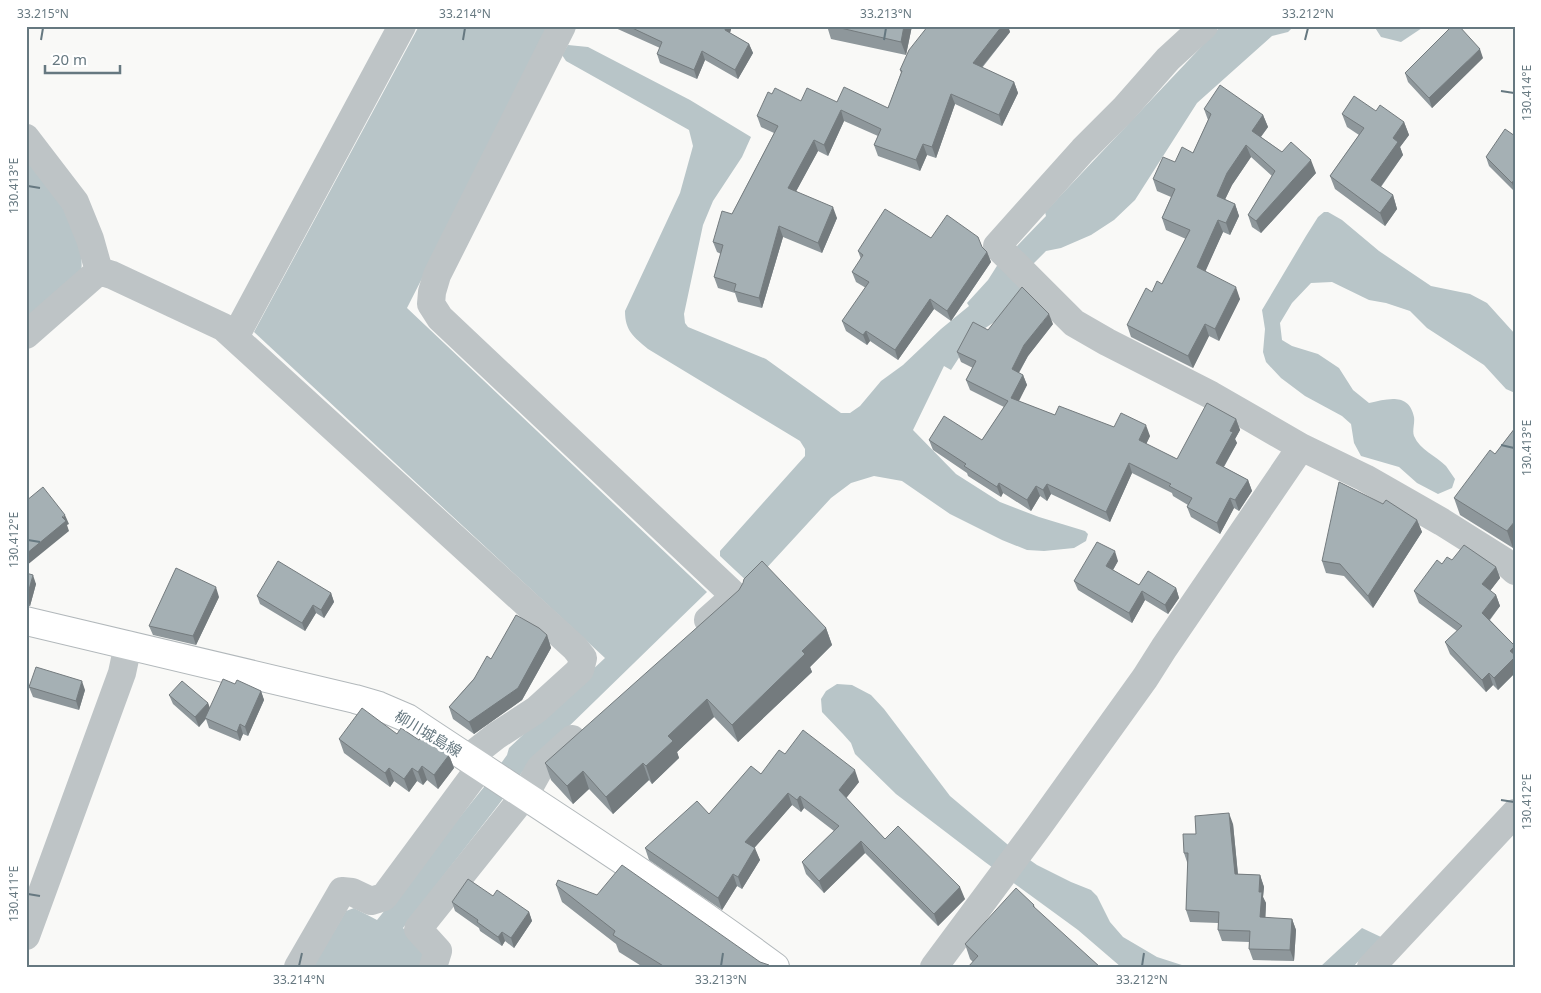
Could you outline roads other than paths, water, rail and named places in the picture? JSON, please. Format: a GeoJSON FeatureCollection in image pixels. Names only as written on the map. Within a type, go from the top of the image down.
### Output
{"type":"FeatureCollection","features":[{"type":"Feature","properties":{"kind":"main road","name":"柳川城島線"},"geometry":{"type":"LineString","coordinates":[[26,622],[379,706],[407,718],[690,905],[775,967]]}},
{"type":"Feature","properties":{"kind":"street"},"geometry":{"type":"LineString","coordinates":[[234,337],[402,26]]}},
{"type":"Feature","properties":{"kind":"street"},"geometry":{"type":"LineString","coordinates":[[562,26],[437,276],[432,292],[431,304],[440,318],[458,336],[552,422],[735,596],[690,636]]}},
{"type":"Feature","properties":{"kind":"street"},"geometry":{"type":"LineString","coordinates":[[1204,26],[1168,59],[997,246],[1074,323],[1211,395],[1301,447],[1366,478],[1442,522],[1504,561],[1515,571]]}},
{"type":"Feature","properties":{"kind":"street"},"geometry":{"type":"LineString","coordinates":[[26,138],[75,202],[90,239],[99,271]]}},
{"type":"Feature","properties":{"kind":"street"},"geometry":{"type":"LineString","coordinates":[[99,271],[223,327],[575,648],[583,658],[580,670],[536,710],[496,736],[480,766],[384,897],[371,901],[352,892],[342,891],[298,967]]}},
{"type":"Feature","properties":{"kind":"street"},"geometry":{"type":"LineString","coordinates":[[26,335],[99,271]]}},
{"type":"Feature","properties":{"kind":"street"},"geometry":{"type":"LineString","coordinates":[[934,967],[1145,678],[1301,447]]}},
{"type":"Feature","properties":{"kind":"street"},"geometry":{"type":"LineString","coordinates":[[26,936],[122,673],[128,645]]}},
{"type":"Feature","properties":{"kind":"street"},"geometry":{"type":"LineString","coordinates":[[433,967],[438,951],[418,928],[523,794],[540,768],[592,721]]}},
{"type":"Feature","properties":{"kind":"street"},"geometry":{"type":"LineString","coordinates":[[1371,967],[1515,813]]}}]}
